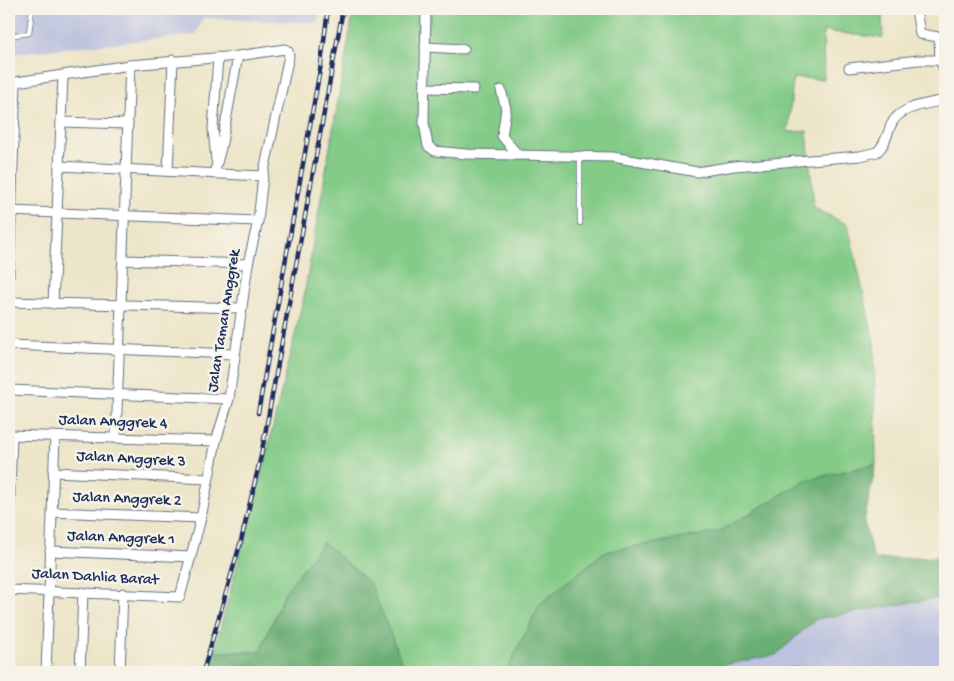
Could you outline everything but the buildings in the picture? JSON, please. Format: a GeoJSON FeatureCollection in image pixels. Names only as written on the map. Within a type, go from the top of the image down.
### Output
{"type":"FeatureCollection","features":[{"type":"Feature","properties":{"kind":"street"},"geometry":{"type":"LineString","coordinates":[[426,9],[426,137],[428,146],[433,150],[466,154],[580,156],[634,160],[697,172],[734,166],[868,155],[881,149],[891,123],[899,113],[945,100]]}},
{"type":"Feature","properties":{"kind":"street"},"geometry":{"type":"LineString","coordinates":[[916,9],[920,34],[939,37],[940,60],[945,72]]}},
{"type":"Feature","properties":{"kind":"street"},"geometry":{"type":"LineString","coordinates":[[425,47],[464,49]]}},
{"type":"Feature","properties":{"kind":"street","name":"Jalan Taman Anggrek"},"geometry":{"type":"LineString","coordinates":[[180,597],[201,518],[216,441],[228,399],[248,264],[258,221],[263,176],[289,56],[285,49],[238,56]]}},
{"type":"Feature","properties":{"kind":"street"},"geometry":{"type":"LineString","coordinates":[[9,275],[12,104],[16,82],[63,77],[130,65],[238,56],[221,148],[216,160]]}},
{"type":"Feature","properties":{"kind":"street"},"geometry":{"type":"LineString","coordinates":[[214,174],[216,160],[214,129],[218,57]]}},
{"type":"Feature","properties":{"kind":"street"},"geometry":{"type":"LineString","coordinates":[[168,171],[173,60]]}},
{"type":"Feature","properties":{"kind":"street"},"geometry":{"type":"LineString","coordinates":[[848,68],[918,60],[940,60]]}},
{"type":"Feature","properties":{"kind":"street"},"geometry":{"type":"LineString","coordinates":[[116,438],[130,65]]}},
{"type":"Feature","properties":{"kind":"street"},"geometry":{"type":"LineString","coordinates":[[53,304],[63,77]]}},
{"type":"Feature","properties":{"kind":"street"},"geometry":{"type":"LineString","coordinates":[[425,88],[474,89]]}},
{"type":"Feature","properties":{"kind":"street"},"geometry":{"type":"LineString","coordinates":[[501,90],[506,109],[502,136],[518,155]]}},
{"type":"Feature","properties":{"kind":"street"},"geometry":{"type":"LineString","coordinates":[[61,122],[128,124]]}},
{"type":"Feature","properties":{"kind":"street"},"geometry":{"type":"LineString","coordinates":[[59,166],[263,176]]}},
{"type":"Feature","properties":{"kind":"street"},"geometry":{"type":"LineString","coordinates":[[10,211],[258,221]]}},
{"type":"Feature","properties":{"kind":"street"},"geometry":{"type":"LineString","coordinates":[[123,260],[248,264]]}},
{"type":"Feature","properties":{"kind":"street"},"geometry":{"type":"LineString","coordinates":[[9,302],[242,308]]}},
{"type":"Feature","properties":{"kind":"street"},"geometry":{"type":"LineString","coordinates":[[9,345],[234,354]]}},
{"type":"Feature","properties":{"kind":"street"},"geometry":{"type":"LineString","coordinates":[[9,390],[228,399]]}},
{"type":"Feature","properties":{"kind":"street"},"geometry":{"type":"LineString","coordinates":[[9,518],[10,435]]}},
{"type":"Feature","properties":{"kind":"street","name":"Jalan Anggrek 4"},"geometry":{"type":"LineString","coordinates":[[10,435],[216,441]]}},
{"type":"Feature","properties":{"kind":"street"},"geometry":{"type":"LineString","coordinates":[[46,672],[54,436]]}},
{"type":"Feature","properties":{"kind":"street","name":"Jalan Anggrek 3"},"geometry":{"type":"LineString","coordinates":[[53,472],[208,478]]}},
{"type":"Feature","properties":{"kind":"street","name":"Jalan Anggrek 2"},"geometry":{"type":"LineString","coordinates":[[52,512],[201,518]]}},
{"type":"Feature","properties":{"kind":"street","name":"Jalan Anggrek 1"},"geometry":{"type":"LineString","coordinates":[[50,551],[191,557]]}},
{"type":"Feature","properties":{"kind":"street","name":"Jalan Dahlia Barat"},"geometry":{"type":"LineString","coordinates":[[9,590],[123,593],[180,597]]}},
{"type":"Feature","properties":{"kind":"street"},"geometry":{"type":"LineString","coordinates":[[80,672],[83,592]]}},
{"type":"Feature","properties":{"kind":"street"},"geometry":{"type":"LineString","coordinates":[[120,672],[123,593]]}},
{"type":"Feature","properties":{"kind":"lane"},"geometry":{"type":"LineString","coordinates":[[9,36],[29,33],[32,9]]}},
{"type":"Feature","properties":{"kind":"lane"},"geometry":{"type":"LineString","coordinates":[[580,156],[580,223]]}},
{"type":"Feature","properties":{"kind":"lane"},"geometry":{"type":"LineString","coordinates":[[782,672],[793,669],[807,672]]}},
{"type":"Feature","properties":{"kind":"shaded area"},"geometry":{"type":"Polygon","coordinates":[[[9,9],[320,9],[317,23],[203,18],[196,35],[9,54],[9,9]]]}},
{"type":"Feature","properties":{"kind":"shaded area"},"geometry":{"type":"Polygon","coordinates":[[[937,598],[945,600],[945,672],[687,672],[776,655],[816,619],[937,598]]]}},
{"type":"Feature","properties":{"kind":"green space"},"geometry":{"type":"Polygon","coordinates":[[[354,9],[882,9],[883,38],[823,31],[824,79],[793,78],[788,132],[807,131],[814,208],[848,225],[874,341],[876,464],[806,480],[718,532],[604,552],[540,604],[506,672],[400,672],[403,665],[285,592],[260,652],[214,652],[262,473],[304,296],[354,9]]]}},
{"type":"Feature","properties":{"kind":"green space"},"geometry":{"type":"Polygon","coordinates":[[[876,464],[864,522],[874,559],[938,557],[945,524],[945,600],[937,598],[816,619],[776,655],[685,672],[506,672],[540,604],[604,552],[718,532],[806,480],[876,464]]]}},
{"type":"Feature","properties":{"kind":"green space"},"geometry":{"type":"Polygon","coordinates":[[[323,542],[370,583],[403,665],[400,672],[209,672],[214,652],[260,652],[285,592],[323,542]]]}},
{"type":"Feature","properties":{"kind":"railway"},"geometry":{"type":"LineString","coordinates":[[258,413],[321,64],[328,9]]}},
{"type":"Feature","properties":{"kind":"railway"},"geometry":{"type":"LineString","coordinates":[[203,672],[241,541],[261,456],[343,9]]}}]}
